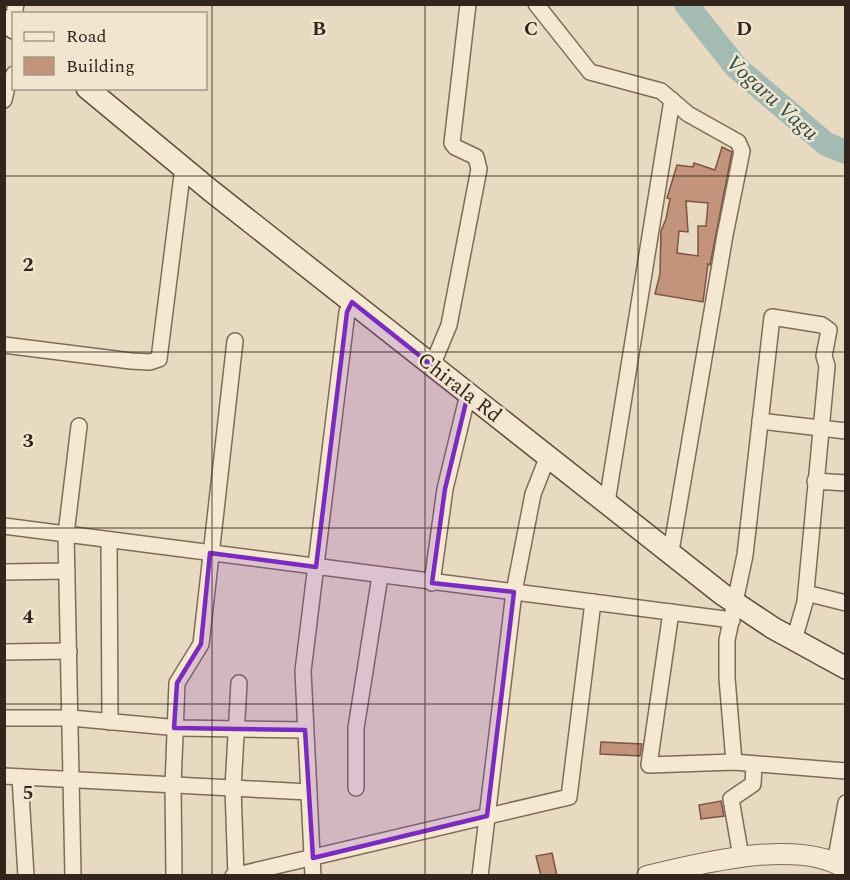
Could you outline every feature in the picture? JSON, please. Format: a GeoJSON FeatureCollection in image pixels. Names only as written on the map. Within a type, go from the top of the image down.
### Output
{"type":"FeatureCollection","features":[{"type":"Feature","properties":{"kind":"main road","name":"Chirala Rd"},"geometry":{"type":"LineString","coordinates":[[89,90],[432,366],[670,551],[734,612],[846,668]]}},
{"type":"Feature","properties":{"kind":"street"},"geometry":{"type":"LineString","coordinates":[[432,366],[449,325],[479,169],[476,157],[455,147],[452,143],[468,4]]}},
{"type":"Feature","properties":{"kind":"street"},"geometry":{"type":"LineString","coordinates":[[536,4],[590,72],[657,90],[688,114],[738,142],[742,151],[722,247],[670,551]]}},
{"type":"Feature","properties":{"kind":"street"},"geometry":{"type":"LineString","coordinates":[[4,100],[12,78]]}},
{"type":"Feature","properties":{"kind":"street"},"geometry":{"type":"LineString","coordinates":[[607,502],[672,100]]}},
{"type":"Feature","properties":{"kind":"street"},"geometry":{"type":"LineString","coordinates":[[4,345],[131,361],[150,362],[159,359],[183,167]]}},
{"type":"Feature","properties":{"kind":"street"},"geometry":{"type":"LineString","coordinates":[[313,876],[303,671],[346,312],[352,302]]}},
{"type":"Feature","properties":{"kind":"street"},"geometry":{"type":"LineString","coordinates":[[734,762],[727,678],[727,640],[745,555],[772,317],[822,325],[829,330],[824,356],[827,366],[819,428],[806,593],[803,613],[794,640]]}},
{"type":"Feature","properties":{"kind":"street"},"geometry":{"type":"LineString","coordinates":[[174,876],[172,785],[177,683],[201,644],[235,341]]}},
{"type":"Feature","properties":{"kind":"street"},"geometry":{"type":"LineString","coordinates":[[432,583],[445,489],[468,394]]}},
{"type":"Feature","properties":{"kind":"street"},"geometry":{"type":"LineString","coordinates":[[760,421],[846,431]]}},
{"type":"Feature","properties":{"kind":"street"},"geometry":{"type":"LineString","coordinates":[[73,876],[66,534],[79,426]]}},
{"type":"Feature","properties":{"kind":"street"},"geometry":{"type":"LineString","coordinates":[[480,876],[514,592],[533,494],[548,456]]}},
{"type":"Feature","properties":{"kind":"street"},"geometry":{"type":"LineString","coordinates":[[815,481],[846,483]]}},
{"type":"Feature","properties":{"kind":"street"},"geometry":{"type":"LineString","coordinates":[[4,526],[432,583],[671,612],[734,612]]}},
{"type":"Feature","properties":{"kind":"street"},"geometry":{"type":"LineString","coordinates":[[109,540],[110,722]]}},
{"type":"Feature","properties":{"kind":"street"},"geometry":{"type":"LineString","coordinates":[[4,572],[67,571]]}},
{"type":"Feature","properties":{"kind":"street"},"geometry":{"type":"LineString","coordinates":[[356,788],[356,728],[380,576]]}},
{"type":"Feature","properties":{"kind":"street"},"geometry":{"type":"LineString","coordinates":[[806,593],[846,603]]}},
{"type":"Feature","properties":{"kind":"street"},"geometry":{"type":"LineString","coordinates":[[239,683],[233,788],[235,875],[569,797],[593,602]]}},
{"type":"Feature","properties":{"kind":"street"},"geometry":{"type":"LineString","coordinates":[[671,612],[650,765],[734,762],[846,771]]}},
{"type":"Feature","properties":{"kind":"street"},"geometry":{"type":"LineString","coordinates":[[4,652],[69,651]]}},
{"type":"Feature","properties":{"kind":"street"},"geometry":{"type":"LineString","coordinates":[[4,718],[70,718],[174,728],[305,730]]}},
{"type":"Feature","properties":{"kind":"street"},"geometry":{"type":"LineString","coordinates":[[741,857],[731,799],[753,784],[754,764]]}},
{"type":"Feature","properties":{"kind":"street"},"geometry":{"type":"LineString","coordinates":[[26,876],[12,776],[309,792]]}},
{"type":"Feature","properties":{"kind":"street"},"geometry":{"type":"LineString","coordinates":[[658,874],[741,857],[798,855],[840,866],[846,803]]}},
{"type":"Feature","properties":{"kind":"highlighted area"},"geometry":{"type":"Polygon","coordinates":[[[352,302],[468,394],[445,489],[432,583],[514,592],[487,816],[313,858],[305,730],[174,728],[177,683],[201,644],[210,553],[316,567],[347,312],[352,302]]]}},
{"type":"Feature","properties":{"kind":"building"},"geometry":{"type":"Polygon","coordinates":[[[722,147],[732,152],[710,265],[708,264],[703,302],[655,294],[660,274],[661,231],[666,219],[670,199],[667,198],[677,165],[693,167],[694,163],[715,170],[722,147]],[[686,201],[688,232],[679,231],[677,253],[698,256],[698,226],[706,226],[708,203],[686,201]]]}},
{"type":"Feature","properties":{"kind":"building"},"geometry":{"type":"Polygon","coordinates":[[[601,742],[642,744],[640,756],[600,754],[601,742]]]}},
{"type":"Feature","properties":{"kind":"building"},"geometry":{"type":"Polygon","coordinates":[[[721,801],[724,816],[701,819],[699,805],[721,801]]]}},
{"type":"Feature","properties":{"kind":"building"},"geometry":{"type":"Polygon","coordinates":[[[552,853],[557,876],[541,876],[536,856],[552,853]]]}},
{"type":"Feature","properties":{"kind":"waterway","name":"Vogaru Vagu"},"geometry":{"type":"LineString","coordinates":[[686,4],[736,67],[826,144],[846,152]]}}]}
